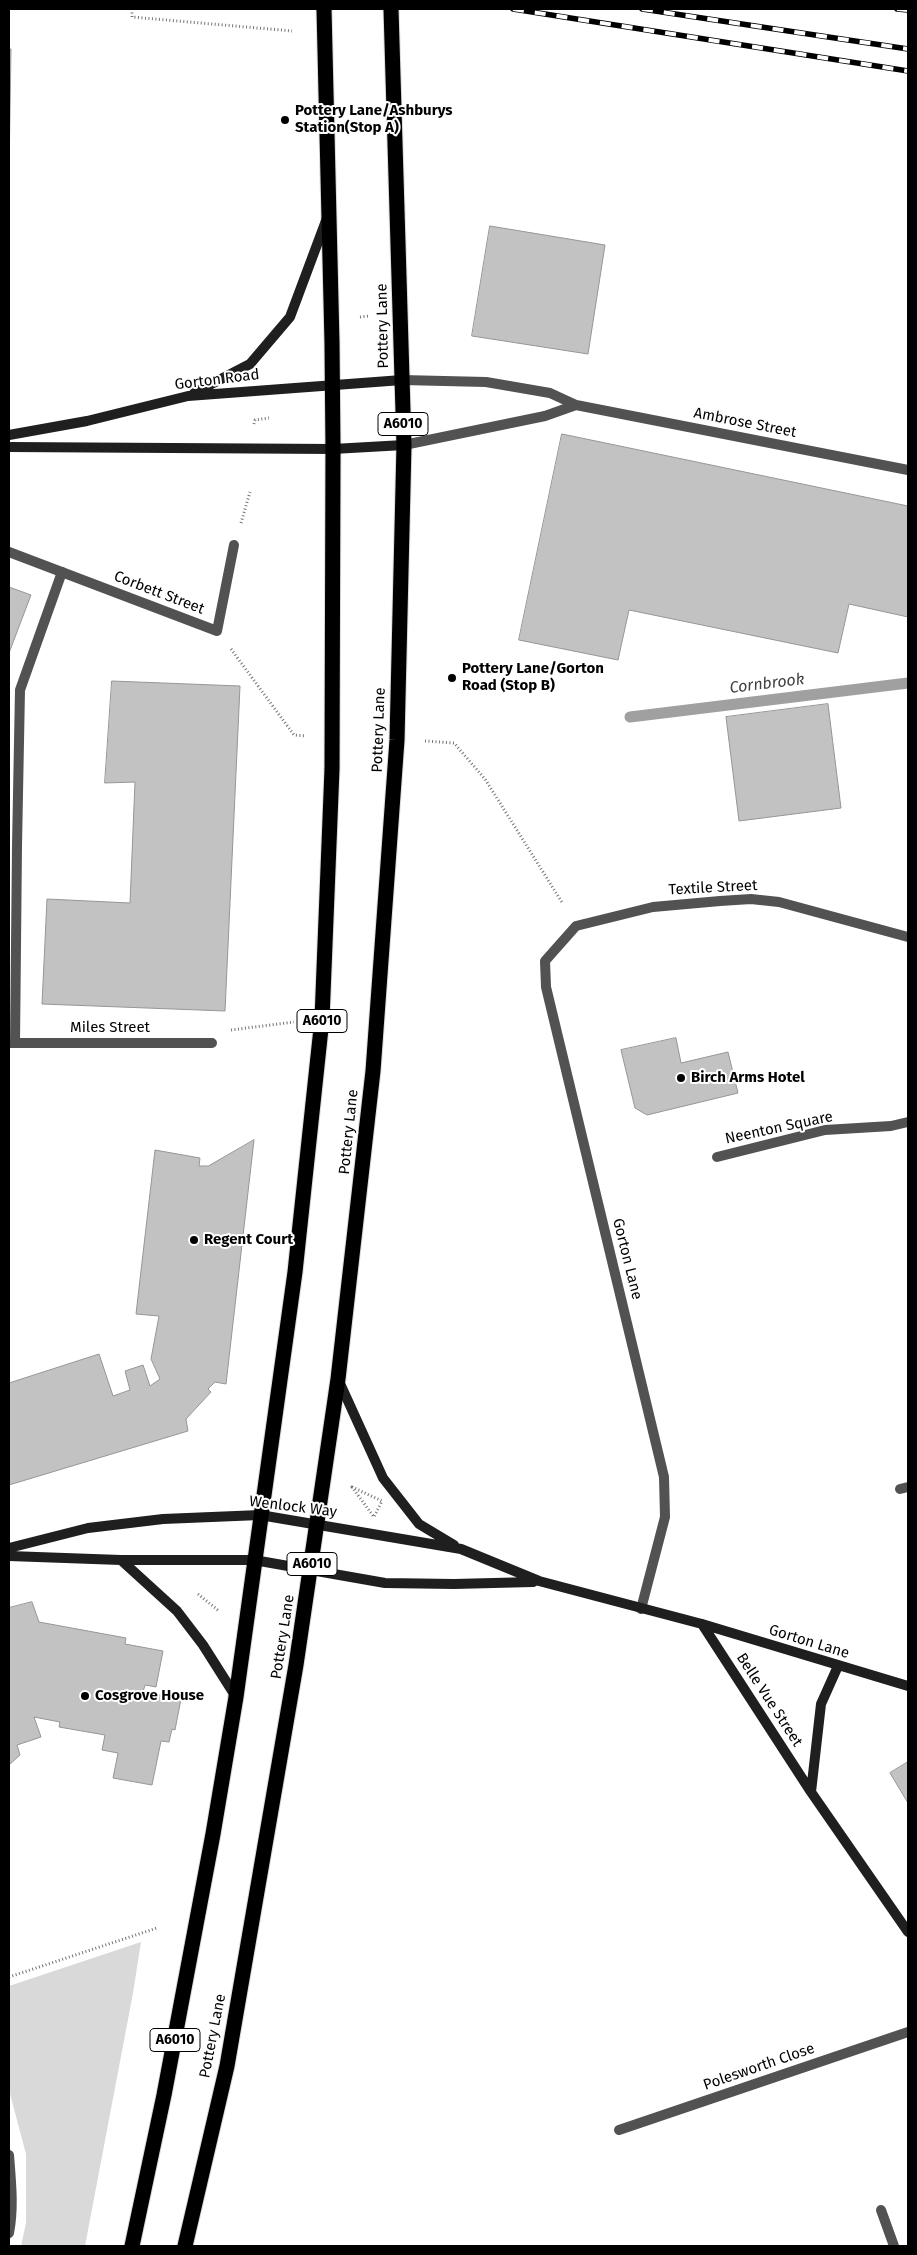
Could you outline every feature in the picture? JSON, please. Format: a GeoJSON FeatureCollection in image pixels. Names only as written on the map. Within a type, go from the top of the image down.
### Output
{"type":"FeatureCollection","features":[{"type":"Feature","properties":{"kind":"highway","name":"A6010"},"geometry":{"type":"LineString","coordinates":[[132,2246],[164,2095],[236,1697],[295,1272],[322,1018],[332,737],[333,449],[324,9]]}},
{"type":"Feature","properties":{"kind":"highway","name":"Pottery Lane"},"geometry":{"type":"LineString","coordinates":[[185,2246],[226,2066],[311,1570],[338,1379],[373,1071],[398,740],[404,445],[391,9]]}},
{"type":"Feature","properties":{"kind":"street"},"geometry":{"type":"LineString","coordinates":[[188,396],[250,364],[290,317],[329,211]]}},
{"type":"Feature","properties":{"kind":"street","name":"Gorton Road"},"geometry":{"type":"LineString","coordinates":[[9,435],[87,422],[188,396],[402,380]]}},
{"type":"Feature","properties":{"kind":"street","name":"Ambrose Street"},"geometry":{"type":"LineString","coordinates":[[402,380],[486,382],[550,393],[576,405],[908,470]]}},
{"type":"Feature","properties":{"kind":"street"},"geometry":{"type":"LineString","coordinates":[[9,447],[333,449],[404,445],[544,416],[576,405]]}},
{"type":"Feature","properties":{"kind":"street","name":"Corbett Street"},"geometry":{"type":"LineString","coordinates":[[9,552],[217,631],[234,545]]}},
{"type":"Feature","properties":{"kind":"street"},"geometry":{"type":"LineString","coordinates":[[12,1043],[20,690],[62,572]]}},
{"type":"Feature","properties":{"kind":"street","name":"Textile Street"},"geometry":{"type":"LineString","coordinates":[[576,926],[653,907],[751,899],[779,902],[908,937]]}},
{"type":"Feature","properties":{"kind":"street","name":"Gorton Lane"},"geometry":{"type":"LineString","coordinates":[[576,926],[545,961],[546,988],[664,1477],[665,1517],[641,1609]]}},
{"type":"Feature","properties":{"kind":"street","name":"Miles Street"},"geometry":{"type":"LineString","coordinates":[[12,1043],[212,1043]]}},
{"type":"Feature","properties":{"kind":"street","name":"Neenton Square"},"geometry":{"type":"LineString","coordinates":[[717,1157],[825,1130],[891,1126],[908,1122]]}},
{"type":"Feature","properties":{"kind":"street"},"geometry":{"type":"LineString","coordinates":[[338,1379],[384,1478],[419,1524],[461,1549]]}},
{"type":"Feature","properties":{"kind":"street","name":"Wenlock Way"},"geometry":{"type":"LineString","coordinates":[[9,1548],[88,1528],[163,1519],[260,1516],[318,1524],[461,1549],[539,1581],[702,1624]]}},
{"type":"Feature","properties":{"kind":"street","name":"Wenlock Way"},"geometry":{"type":"LineString","coordinates":[[9,1556],[121,1560],[254,1560],[385,1583],[454,1584],[539,1581]]}},
{"type":"Feature","properties":{"kind":"street"},"geometry":{"type":"LineString","coordinates":[[121,1560],[177,1610],[203,1645],[236,1697]]}},
{"type":"Feature","properties":{"kind":"street","name":"Gorton Lane"},"geometry":{"type":"LineString","coordinates":[[702,1624],[908,1686]]}},
{"type":"Feature","properties":{"kind":"street","name":"Belle Vue Street"},"geometry":{"type":"LineString","coordinates":[[702,1624],[811,1792],[908,1932]]}},
{"type":"Feature","properties":{"kind":"street","name":"Belle Vue Street"},"geometry":{"type":"LineString","coordinates":[[811,1792],[821,1704],[838,1666]]}},
{"type":"Feature","properties":{"kind":"street","name":"Polesworth Close"},"geometry":{"type":"LineString","coordinates":[[619,2130],[908,2032]]}},
{"type":"Feature","properties":{"kind":"street"},"geometry":{"type":"LineString","coordinates":[[9,2156],[12,2187],[9,2233]]}},
{"type":"Feature","properties":{"kind":"street"},"geometry":{"type":"LineString","coordinates":[[881,2210],[894,2246]]}},
{"type":"Feature","properties":{"kind":"path"},"geometry":{"type":"LineString","coordinates":[[132,9],[132,17],[292,31]]}},
{"type":"Feature","properties":{"kind":"path"},"geometry":{"type":"LineString","coordinates":[[253,430],[255,420],[272,417]]}},
{"type":"Feature","properties":{"kind":"path"},"geometry":{"type":"LineString","coordinates":[[234,545],[250,492]]}},
{"type":"Feature","properties":{"kind":"path"},"geometry":{"type":"LineString","coordinates":[[217,631],[294,735],[332,737]]}},
{"type":"Feature","properties":{"kind":"path"},"geometry":{"type":"LineString","coordinates":[[437,741],[454,743],[485,779],[519,830],[576,926]]}},
{"type":"Feature","properties":{"kind":"path"},"geometry":{"type":"LineString","coordinates":[[225,1031],[322,1018]]}},
{"type":"Feature","properties":{"kind":"path"},"geometry":{"type":"LineString","coordinates":[[352,1487],[374,1517]]}},
{"type":"Feature","properties":{"kind":"path"},"geometry":{"type":"LineString","coordinates":[[194,1590],[219,1610]]}},
{"type":"Feature","properties":{"kind":"path"},"geometry":{"type":"LineString","coordinates":[[9,1977],[157,1928]]}},
{"type":"Feature","properties":{"kind":"shaded area"},"geometry":{"type":"Polygon","coordinates":[[[141,1942],[85,2246],[21,2246],[26,2223],[26,2154],[9,2090],[9,1986],[141,1942]]]}},
{"type":"Feature","properties":{"kind":"building"},"geometry":{"type":"Polygon","coordinates":[[[9,49],[11,49],[9,173],[9,49]]]}},
{"type":"Feature","properties":{"kind":"building"},"geometry":{"type":"Polygon","coordinates":[[[490,226],[605,245],[588,354],[472,336],[490,226]]]}},
{"type":"Feature","properties":{"kind":"building"},"geometry":{"type":"Polygon","coordinates":[[[562,434],[908,506],[908,617],[849,604],[838,653],[629,610],[618,660],[519,640],[562,434]]]}},
{"type":"Feature","properties":{"kind":"building"},"geometry":{"type":"Polygon","coordinates":[[[9,587],[31,595],[9,653],[9,587]]]}},
{"type":"Feature","properties":{"kind":"building"},"geometry":{"type":"Polygon","coordinates":[[[112,681],[240,686],[225,1011],[42,1004],[47,899],[130,903],[135,782],[105,783],[112,681]]]}},
{"type":"Feature","properties":{"kind":"building"},"geometry":{"type":"Polygon","coordinates":[[[828,704],[841,808],[739,821],[726,717],[828,704]]]}},
{"type":"Feature","properties":{"kind":"building","name":"Birch Arms Hotel"},"geometry":{"type":"Polygon","coordinates":[[[676,1038],[681,1063],[728,1052],[738,1093],[647,1115],[635,1108],[621,1050],[676,1038]]]}},
{"type":"Feature","properties":{"kind":"building","name":"Regent Court"},"geometry":{"type":"Polygon","coordinates":[[[254,1140],[226,1384],[215,1382],[208,1389],[211,1392],[186,1419],[188,1431],[9,1485],[9,1383],[99,1354],[113,1396],[130,1390],[125,1371],[143,1365],[150,1386],[160,1379],[151,1359],[159,1316],[136,1314],[155,1150],[200,1158],[199,1166],[208,1166],[254,1140]]]}},
{"type":"Feature","properties":{"kind":"building","name":"Cosgrove House"},"geometry":{"type":"Polygon","coordinates":[[[32,1602],[39,1622],[126,1638],[125,1644],[163,1651],[156,1687],[145,1685],[143,1692],[181,1699],[175,1730],[172,1729],[169,1742],[161,1741],[152,1785],[113,1778],[118,1753],[102,1750],[105,1735],[59,1727],[60,1722],[34,1717],[41,1737],[17,1745],[20,1755],[9,1765],[9,1608],[32,1602]]]}},
{"type":"Feature","properties":{"kind":"building"},"geometry":{"type":"Polygon","coordinates":[[[908,1762],[908,1803],[890,1773],[908,1762]]]}},
{"type":"Feature","properties":{"kind":"waterway","name":"Cornbrook"},"geometry":{"type":"LineString","coordinates":[[630,717],[908,683]]}},
{"type":"Feature","properties":{"kind":"railway"},"geometry":{"type":"LineString","coordinates":[[513,9],[908,71]]}},
{"type":"Feature","properties":{"kind":"railway"},"geometry":{"type":"LineString","coordinates":[[642,9],[908,49]]}},
{"type":"Feature","properties":{"kind":"railway"},"geometry":{"type":"LineString","coordinates":[[897,9],[908,10]]}},
{"type":"Feature","properties":{"kind":"place","name":"Pottery Lane/Ashburys Station(Stop A)"},"geometry":{"type":"Point","coordinates":[285,120]}},
{"type":"Feature","properties":{"kind":"place","name":"Pottery Lane/Gorton Road (Stop B)"},"geometry":{"type":"Point","coordinates":[452,678]}},
{"type":"Feature","properties":{"kind":"place","name":"Birch Arms Hotel"},"geometry":{"type":"Point","coordinates":[681,1078]}},
{"type":"Feature","properties":{"kind":"place","name":"Regent Court"},"geometry":{"type":"Point","coordinates":[194,1240]}},
{"type":"Feature","properties":{"kind":"place","name":"Cosgrove House"},"geometry":{"type":"Point","coordinates":[85,1696]}}]}
